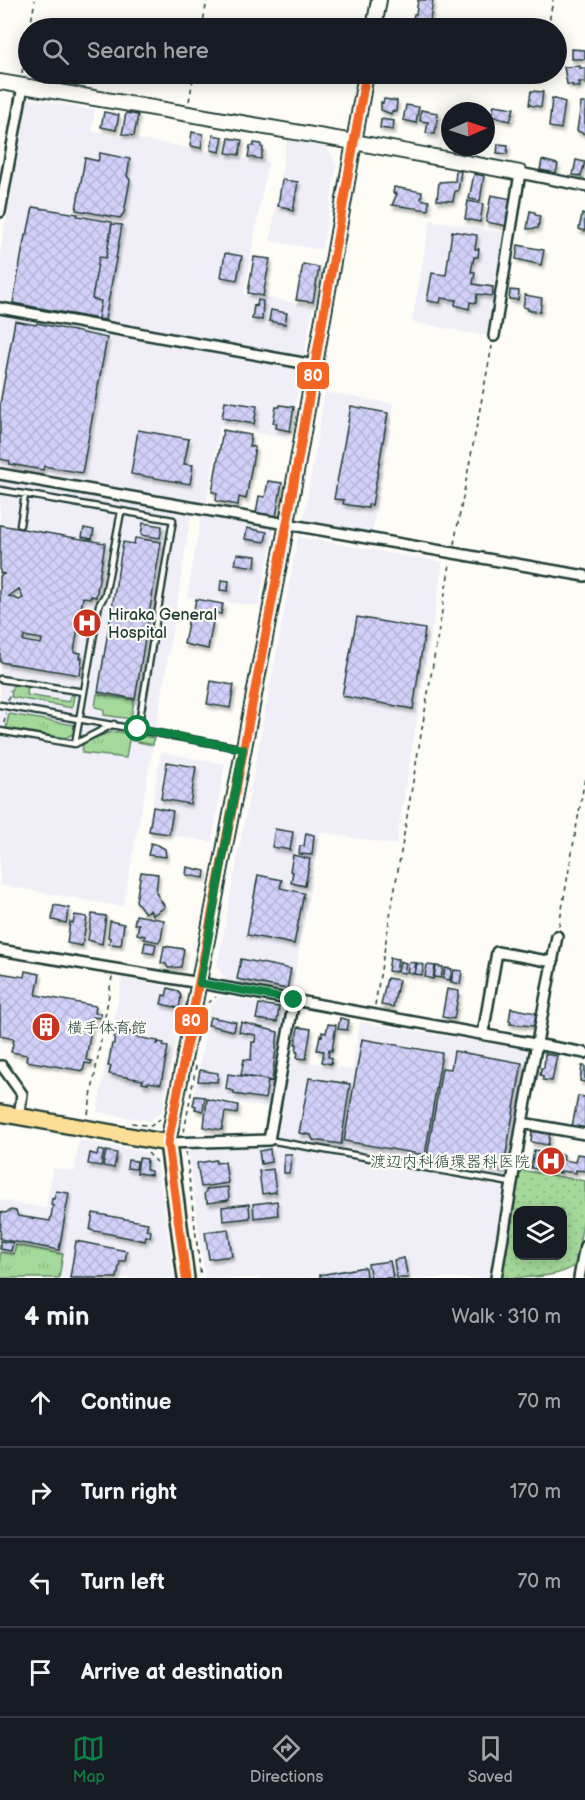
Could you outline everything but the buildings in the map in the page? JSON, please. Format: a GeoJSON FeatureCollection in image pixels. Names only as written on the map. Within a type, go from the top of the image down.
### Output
{"type":"FeatureCollection","features":[{"type":"Feature","properties":{"kind":"main road"},"geometry":{"type":"LineString","coordinates":[[0,1113],[168,1143],[186,1278]]}},
{"type":"Feature","properties":{"kind":"street"},"geometry":{"type":"LineString","coordinates":[[376,18],[379,0]]}},
{"type":"Feature","properties":{"kind":"street"},"geometry":{"type":"LineString","coordinates":[[0,82],[354,142],[585,186]]}},
{"type":"Feature","properties":{"kind":"street"},"geometry":{"type":"LineString","coordinates":[[294,1000],[268,1140],[168,1143],[287,523],[364,84]]}},
{"type":"Feature","properties":{"kind":"street"},"geometry":{"type":"LineString","coordinates":[[0,212],[22,86]]}},
{"type":"Feature","properties":{"kind":"street"},"geometry":{"type":"LineString","coordinates":[[494,336],[520,173]]}},
{"type":"Feature","properties":{"kind":"street"},"geometry":{"type":"LineString","coordinates":[[0,308],[314,365]]}},
{"type":"Feature","properties":{"kind":"street"},"geometry":{"type":"LineString","coordinates":[[0,474],[585,576]]}},
{"type":"Feature","properties":{"kind":"street"},"geometry":{"type":"LineString","coordinates":[[495,1278],[557,936]]}},
{"type":"Feature","properties":{"kind":"street"},"geometry":{"type":"LineString","coordinates":[[0,950],[200,983],[585,1053]]}},
{"type":"Feature","properties":{"kind":"street"},"geometry":{"type":"LineString","coordinates":[[483,1034],[497,952],[553,962]]}},
{"type":"Feature","properties":{"kind":"street"},"geometry":{"type":"LineString","coordinates":[[0,1066],[22,1094],[19,1116]]}},
{"type":"Feature","properties":{"kind":"street"},"geometry":{"type":"LineString","coordinates":[[522,1123],[585,1134]]}},
{"type":"Feature","properties":{"kind":"street"},"geometry":{"type":"LineString","coordinates":[[579,1277],[585,1246]]}},
{"type":"Feature","properties":{"kind":"lane"},"geometry":{"type":"LineString","coordinates":[[0,490],[173,520],[138,729]]}},
{"type":"Feature","properties":{"kind":"lane"},"geometry":{"type":"LineString","coordinates":[[21,525],[26,495]]}},
{"type":"Feature","properties":{"kind":"lane"},"geometry":{"type":"LineString","coordinates":[[75,744],[99,604],[105,595],[121,512]]}},
{"type":"Feature","properties":{"kind":"lane"},"geometry":{"type":"LineString","coordinates":[[0,679],[84,692]]}},
{"type":"Feature","properties":{"kind":"lane"},"geometry":{"type":"LineString","coordinates":[[0,705],[243,749]]}},
{"type":"Feature","properties":{"kind":"lane"},"geometry":{"type":"LineString","coordinates":[[0,731],[75,744],[114,724]]}},
{"type":"Feature","properties":{"kind":"lane"},"geometry":{"type":"LineString","coordinates":[[78,729],[82,736],[88,737]]}},
{"type":"Feature","properties":{"kind":"lane"},"geometry":{"type":"LineString","coordinates":[[268,1140],[512,1183]]}},
{"type":"Feature","properties":{"kind":"path"},"geometry":{"type":"LineString","coordinates":[[32,18],[35,0]]}},
{"type":"Feature","properties":{"kind":"path"},"geometry":{"type":"LineString","coordinates":[[204,18],[207,0]]}},
{"type":"Feature","properties":{"kind":"path"},"geometry":{"type":"LineString","coordinates":[[550,18],[553,0]]}},
{"type":"Feature","properties":{"kind":"path"},"geometry":{"type":"LineString","coordinates":[[187,114],[192,84]]}},
{"type":"Feature","properties":{"kind":"path"},"geometry":{"type":"LineString","coordinates":[[373,1015],[452,552],[494,336]]}},
{"type":"Feature","properties":{"kind":"path"},"geometry":{"type":"LineString","coordinates":[[557,936],[585,778]]}},
{"type":"Feature","properties":{"kind":"path"},"geometry":{"type":"LineString","coordinates":[[87,1115],[113,969]]}},
{"type":"Feature","properties":{"kind":"path"},"geometry":{"type":"LineString","coordinates":[[207,1003],[220,993]]}},
{"type":"Feature","properties":{"kind":"path"},"geometry":{"type":"LineString","coordinates":[[196,1061],[184,1130],[184,1143],[201,1278]]}},
{"type":"Feature","properties":{"kind":"path"},"geometry":{"type":"LineString","coordinates":[[130,1123],[151,1126],[166,1115]]}},
{"type":"Feature","properties":{"kind":"shaded area"},"geometry":{"type":"Polygon","coordinates":[[[28,98],[95,110],[92,131],[268,162],[244,294],[313,306],[289,439],[220,426],[206,507],[0,470],[0,253],[28,98]]]}},
{"type":"Feature","properties":{"kind":"shaded area"},"geometry":{"type":"Polygon","coordinates":[[[287,140],[327,147],[337,165],[322,250],[270,241],[287,140]]]}},
{"type":"Feature","properties":{"kind":"shaded area"},"geometry":{"type":"Polygon","coordinates":[[[430,220],[506,233],[487,336],[412,322],[430,220]]]}},
{"type":"Feature","properties":{"kind":"shaded area"},"geometry":{"type":"Polygon","coordinates":[[[325,392],[394,404],[372,534],[303,522],[325,392]]]}},
{"type":"Feature","properties":{"kind":"shaded area","name":"Hiraka General Hospital"},"geometry":{"type":"Polygon","coordinates":[[[0,481],[191,515],[156,732],[123,907],[0,885],[0,481]]]}},
{"type":"Feature","properties":{"kind":"shaded area"},"geometry":{"type":"Polygon","coordinates":[[[201,516],[275,528],[258,606],[187,597],[201,516]]]}},
{"type":"Feature","properties":{"kind":"shaded area"},"geometry":{"type":"Polygon","coordinates":[[[298,537],[443,562],[396,845],[320,832],[291,995],[229,984],[217,966],[298,537]]]}},
{"type":"Feature","properties":{"kind":"shaded area"},"geometry":{"type":"Polygon","coordinates":[[[161,752],[225,764],[212,842],[148,831],[161,752]]]}},
{"type":"Feature","properties":{"kind":"shaded area"},"geometry":{"type":"Polygon","coordinates":[[[122,978],[179,989],[184,1001],[162,1111],[150,1121],[97,1112],[122,978]]]}},
{"type":"Feature","properties":{"kind":"shaded area"},"geometry":{"type":"Polygon","coordinates":[[[222,996],[281,1007],[285,1012],[268,1108],[194,1095],[210,1005],[222,996]]]}},
{"type":"Feature","properties":{"kind":"shaded area"},"geometry":{"type":"Polygon","coordinates":[[[360,1022],[525,1049],[528,1056],[489,1278],[205,1278],[188,1149],[273,1147],[290,1058],[352,1070],[360,1022]]]}},
{"type":"Feature","properties":{"kind":"shaded area"},"geometry":{"type":"Polygon","coordinates":[[[79,1140],[148,1153],[157,1160],[174,1278],[0,1278],[0,1200],[46,1208],[53,1168],[74,1172],[79,1140]]]}},
{"type":"Feature","properties":{"kind":"green space"},"geometry":{"type":"Polygon","coordinates":[[[13,684],[28,687],[27,695],[69,702],[71,695],[74,695],[72,708],[11,697],[13,684]]]}},
{"type":"Feature","properties":{"kind":"green space"},"geometry":{"type":"Polygon","coordinates":[[[97,694],[134,700],[131,719],[104,715],[104,709],[95,707],[97,694]]]}},
{"type":"Feature","properties":{"kind":"green space"},"geometry":{"type":"Polygon","coordinates":[[[9,714],[75,725],[73,734],[65,738],[6,728],[9,714]]]}},
{"type":"Feature","properties":{"kind":"green space"},"geometry":{"type":"Polygon","coordinates":[[[112,732],[154,738],[153,745],[129,740],[126,758],[82,753],[83,742],[112,732]]]}},
{"type":"Feature","properties":{"kind":"green space"},"geometry":{"type":"Polygon","coordinates":[[[520,1170],[585,1181],[585,1210],[576,1264],[570,1269],[552,1275],[502,1278],[513,1212],[513,1260],[567,1260],[567,1206],[514,1206],[520,1170]]]}},
{"type":"Feature","properties":{"kind":"green space"},"geometry":{"type":"Polygon","coordinates":[[[16,1245],[63,1254],[59,1278],[0,1278],[0,1252],[14,1254],[16,1245]]]}},
{"type":"Feature","properties":{"kind":"transit line","name":"80"},"geometry":{"type":"LineString","coordinates":[[186,1278],[168,1143],[287,523],[364,84]]}},
{"type":"Feature","properties":{"kind":"place","name":"Hiraka General Hospital"},"geometry":{"type":"Point","coordinates":[87,623]}},
{"type":"Feature","properties":{"kind":"place","name":"横手体育館"},"geometry":{"type":"Point","coordinates":[46,1027]}},
{"type":"Feature","properties":{"kind":"place","name":"渡辺内科循環器科医院"},"geometry":{"type":"Point","coordinates":[551,1161]}},
{"type":"Feature","properties":{"kind":"route"},"geometry":{"type":"LineString","coordinates":[[138,729],[243,749],[200,983],[294,1000]]}}]}
